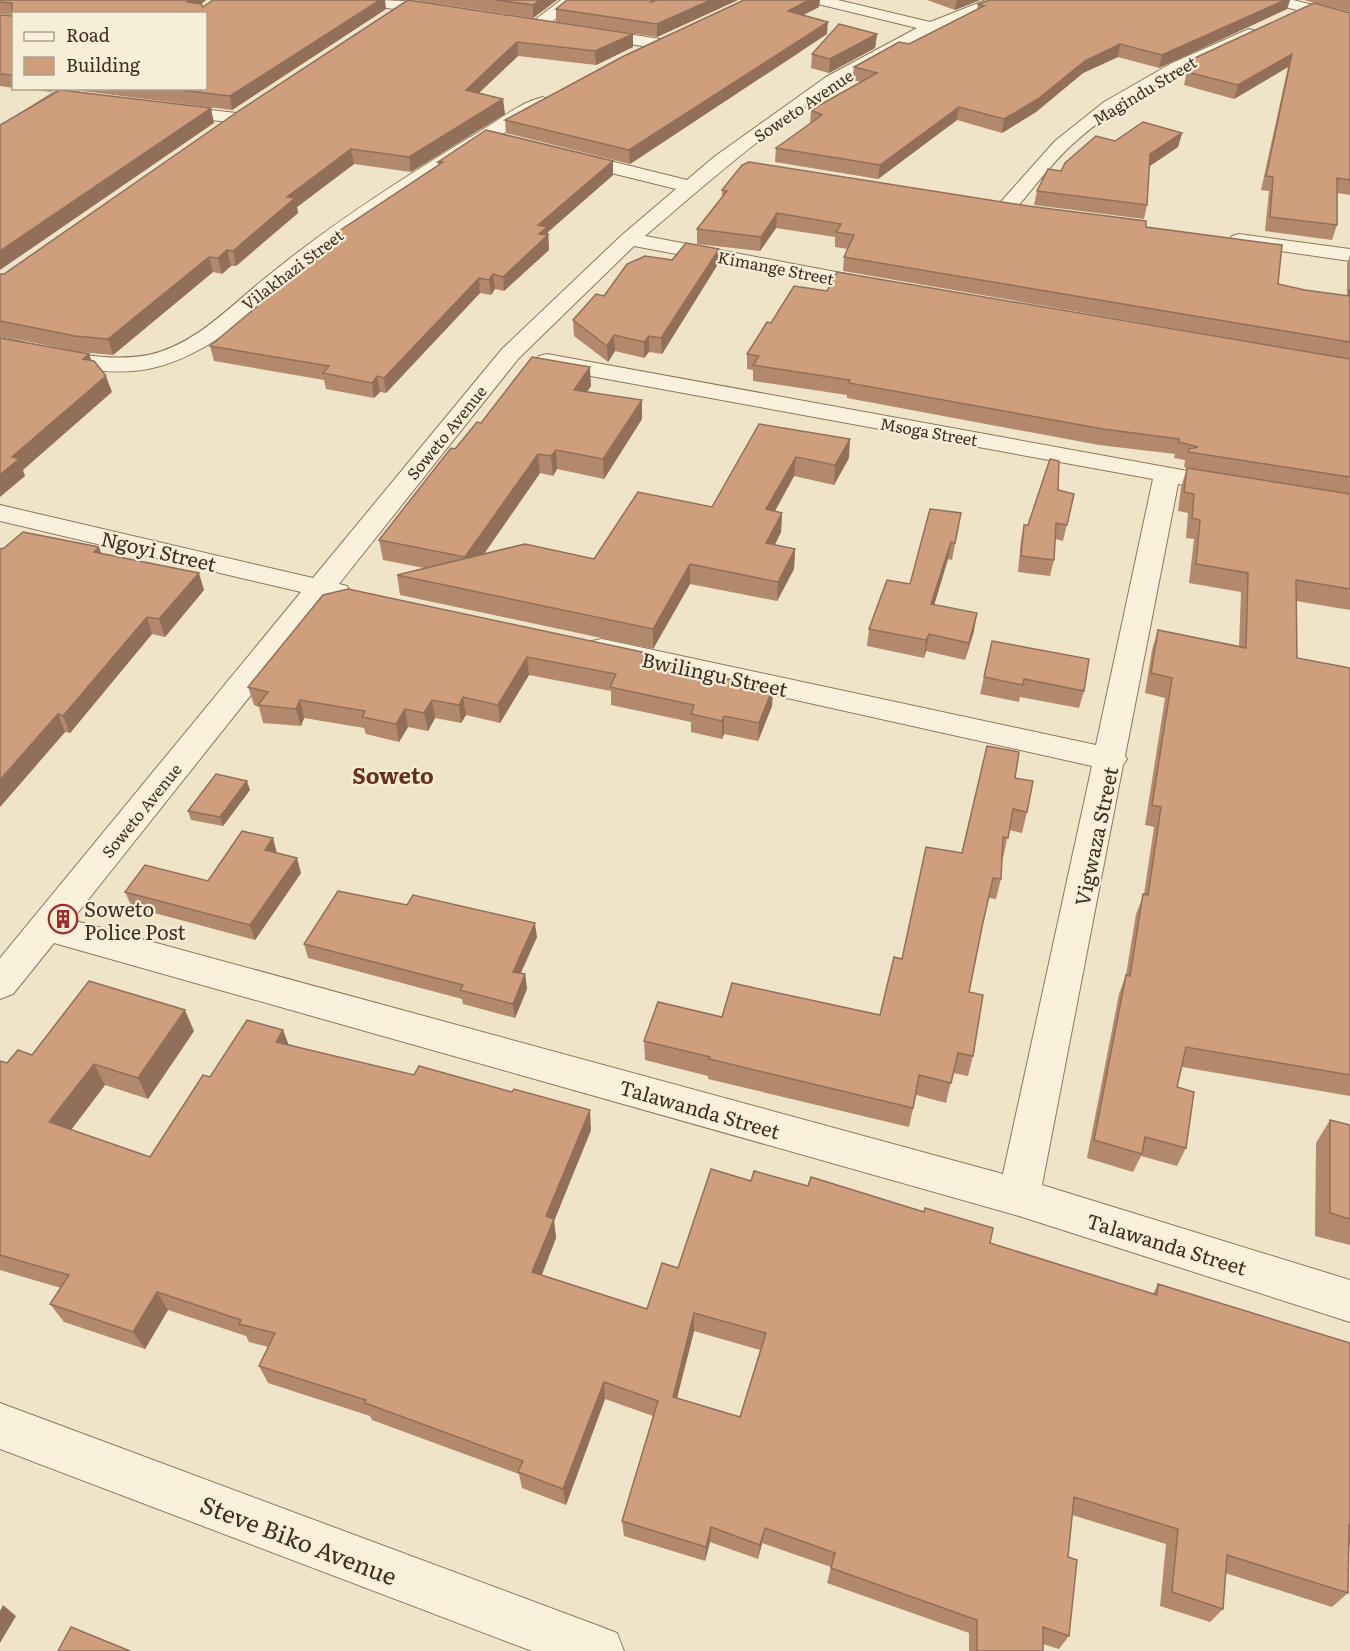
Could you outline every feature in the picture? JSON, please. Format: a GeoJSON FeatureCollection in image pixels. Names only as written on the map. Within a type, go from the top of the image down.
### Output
{"type":"FeatureCollection","features":[{"type":"Feature","properties":{"kind":"street"},"geometry":{"type":"LineString","coordinates":[[368,0],[461,14]]}},
{"type":"Feature","properties":{"kind":"street"},"geometry":{"type":"LineString","coordinates":[[571,0],[532,24],[668,41],[628,58]]}},
{"type":"Feature","properties":{"kind":"street"},"geometry":{"type":"LineString","coordinates":[[819,0],[931,27]]}},
{"type":"Feature","properties":{"kind":"street","name":"Soweto Avenue"},"geometry":{"type":"LineString","coordinates":[[5,970],[47,927],[318,588],[510,354],[629,239],[691,187],[733,164],[832,81],[931,27],[1000,0]]}},
{"type":"Feature","properties":{"kind":"street"},"geometry":{"type":"LineString","coordinates":[[1275,0],[1350,19]]}},
{"type":"Feature","properties":{"kind":"street"},"geometry":{"type":"LineString","coordinates":[[387,19],[406,6]]}},
{"type":"Feature","properties":{"kind":"street","name":"Magindu Street"},"geometry":{"type":"LineString","coordinates":[[1005,209],[1070,136],[1108,109],[1193,59],[1309,8]]}},
{"type":"Feature","properties":{"kind":"street","name":"Vilakhazi Street"},"geometry":{"type":"LineString","coordinates":[[0,344],[91,362],[133,363],[166,357],[200,341],[283,274],[390,196],[484,135],[560,93]]}},
{"type":"Feature","properties":{"kind":"street"},"geometry":{"type":"LineString","coordinates":[[0,135],[73,95]]}},
{"type":"Feature","properties":{"kind":"street"},"geometry":{"type":"LineString","coordinates":[[217,132],[255,106]]}},
{"type":"Feature","properties":{"kind":"street"},"geometry":{"type":"LineString","coordinates":[[154,108],[236,118]]}},
{"type":"Feature","properties":{"kind":"street"},"geometry":{"type":"LineString","coordinates":[[484,135],[507,141]]}},
{"type":"Feature","properties":{"kind":"street"},"geometry":{"type":"LineString","coordinates":[[553,153],[691,187]]}},
{"type":"Feature","properties":{"kind":"street"},"geometry":{"type":"LineString","coordinates":[[981,205],[1028,212]]}},
{"type":"Feature","properties":{"kind":"street"},"geometry":{"type":"LineString","coordinates":[[1223,238],[1350,255]]}},
{"type":"Feature","properties":{"kind":"street","name":"Kimange Street"},"geometry":{"type":"LineString","coordinates":[[629,239],[902,290]]}},
{"type":"Feature","properties":{"kind":"street","name":"Msoga Street"},"geometry":{"type":"LineString","coordinates":[[510,354],[1247,488]]}},
{"type":"Feature","properties":{"kind":"street","name":"Vigwaza Street"},"geometry":{"type":"LineString","coordinates":[[1019,1197],[1111,759],[1167,475]]}},
{"type":"Feature","properties":{"kind":"street","name":"Ngoyi Street"},"geometry":{"type":"LineString","coordinates":[[0,513],[318,588]]}},
{"type":"Feature","properties":{"kind":"street"},"geometry":{"type":"LineString","coordinates":[[16,543],[40,522]]}},
{"type":"Feature","properties":{"kind":"street"},"geometry":{"type":"LineString","coordinates":[[318,588],[364,598]]}},
{"type":"Feature","properties":{"kind":"street","name":"Bwilingu Street"},"geometry":{"type":"LineString","coordinates":[[581,644],[1111,759]]}},
{"type":"Feature","properties":{"kind":"street","name":"Talawanda Street"},"geometry":{"type":"LineString","coordinates":[[47,927],[1019,1197],[1350,1301]]}},
{"type":"Feature","properties":{"kind":"street","name":"Steve Biko Avenue"},"geometry":{"type":"LineString","coordinates":[[0,1426],[526,1639],[599,1651]]}},
{"type":"Feature","properties":{"kind":"building"},"geometry":{"type":"Polygon","coordinates":[[[0,0],[189,0],[187,2],[201,4],[203,7],[213,0],[380,0],[230,96],[180,90],[207,90],[207,12],[12,12],[12,3],[0,2],[0,0]]]}},
{"type":"Feature","properties":{"kind":"building"},"geometry":{"type":"Polygon","coordinates":[[[408,0],[633,34],[595,51],[517,42],[466,90],[503,99],[409,157],[351,149],[287,197],[295,198],[233,251],[227,250],[218,258],[209,257],[108,339],[75,336],[0,321],[0,274],[4,274],[240,110],[408,0]]]}},
{"type":"Feature","properties":{"kind":"building"},"geometry":{"type":"Polygon","coordinates":[[[496,0],[540,0],[533,5],[496,0]]]}},
{"type":"Feature","properties":{"kind":"building"},"geometry":{"type":"Polygon","coordinates":[[[567,0],[653,0],[651,2],[711,0],[657,24],[556,9],[567,0]]]}},
{"type":"Feature","properties":{"kind":"building"},"geometry":{"type":"Polygon","coordinates":[[[744,0],[809,0],[788,11],[828,22],[629,150],[505,120],[624,56],[744,0]]]}},
{"type":"Feature","properties":{"kind":"building"},"geometry":{"type":"Polygon","coordinates":[[[990,0],[1285,0],[1162,55],[1120,44],[1085,61],[1038,99],[1004,119],[959,107],[880,165],[776,148],[822,115],[811,110],[877,73],[854,67],[899,42],[909,44],[984,6],[978,4],[990,0]]]}},
{"type":"Feature","properties":{"kind":"building"},"geometry":{"type":"Polygon","coordinates":[[[1314,3],[1350,13],[1350,180],[1337,178],[1337,225],[1270,217],[1273,177],[1266,176],[1292,54],[1238,85],[1187,72],[1199,65],[1186,62],[1314,3]]]}},
{"type":"Feature","properties":{"kind":"building"},"geometry":{"type":"Polygon","coordinates":[[[0,15],[12,16],[12,75],[0,74],[0,15]]]}},
{"type":"Feature","properties":{"kind":"building"},"geometry":{"type":"Polygon","coordinates":[[[839,24],[877,34],[830,59],[812,54],[839,24]]]}},
{"type":"Feature","properties":{"kind":"building"},"geometry":{"type":"Polygon","coordinates":[[[60,90],[211,108],[0,251],[0,125],[60,90]]]}},
{"type":"Feature","properties":{"kind":"building"},"geometry":{"type":"Polygon","coordinates":[[[1143,122],[1182,133],[1150,154],[1147,205],[1037,191],[1048,169],[1061,171],[1065,163],[1096,136],[1115,141],[1143,122]]]}},
{"type":"Feature","properties":{"kind":"building"},"geometry":{"type":"Polygon","coordinates":[[[486,130],[613,161],[538,225],[547,227],[539,234],[548,235],[503,277],[493,274],[489,280],[479,278],[384,378],[377,376],[372,383],[323,373],[329,366],[210,346],[341,236],[333,235],[443,162],[438,162],[486,130]]]}},
{"type":"Feature","properties":{"kind":"building"},"geometry":{"type":"Polygon","coordinates":[[[749,162],[1028,206],[1146,221],[1146,227],[1282,245],[1278,284],[1349,296],[1350,290],[1350,342],[844,257],[854,235],[836,232],[841,224],[777,213],[761,237],[697,229],[727,191],[722,190],[742,165],[749,162]]]}},
{"type":"Feature","properties":{"kind":"building"},"geometry":{"type":"Polygon","coordinates":[[[686,243],[719,249],[661,338],[649,336],[644,342],[614,335],[607,346],[573,320],[596,294],[604,296],[627,264],[645,256],[672,260],[686,243]]]}},
{"type":"Feature","properties":{"kind":"building"},"geometry":{"type":"Polygon","coordinates":[[[837,272],[1350,359],[1350,477],[1188,452],[1189,449],[1198,447],[1179,442],[1179,439],[1103,429],[849,383],[850,380],[753,365],[759,356],[747,354],[767,322],[771,323],[794,286],[827,291],[837,272]]]}},
{"type":"Feature","properties":{"kind":"building"},"geometry":{"type":"Polygon","coordinates":[[[0,338],[89,354],[83,359],[94,361],[106,376],[12,457],[19,459],[0,475],[0,338]]]}},
{"type":"Feature","properties":{"kind":"building"},"geometry":{"type":"Polygon","coordinates":[[[532,357],[590,367],[574,390],[642,400],[603,459],[556,450],[551,456],[538,454],[465,557],[379,540],[451,448],[455,449],[477,422],[481,423],[532,357]]]}},
{"type":"Feature","properties":{"kind":"building"},"geometry":{"type":"Polygon","coordinates":[[[759,424],[850,439],[835,465],[796,457],[766,509],[782,513],[766,543],[795,549],[778,582],[690,564],[653,629],[397,575],[525,544],[594,559],[638,492],[712,507],[759,424]]]}},
{"type":"Feature","properties":{"kind":"building"},"geometry":{"type":"Polygon","coordinates":[[[1050,459],[1059,461],[1058,490],[1074,494],[1067,525],[1056,523],[1054,560],[1021,556],[1024,525],[1028,525],[1050,459]]]}},
{"type":"Feature","properties":{"kind":"building"},"geometry":{"type":"Polygon","coordinates":[[[1187,468],[1350,494],[1350,589],[1296,580],[1297,658],[1350,668],[1350,1075],[1186,1047],[1177,1087],[1194,1092],[1186,1148],[1145,1137],[1142,1154],[1094,1140],[1126,975],[1130,976],[1143,894],[1148,895],[1161,807],[1152,805],[1172,678],[1151,673],[1158,630],[1246,648],[1248,573],[1196,564],[1200,520],[1192,518],[1194,494],[1184,492],[1187,468]]]}},
{"type":"Feature","properties":{"kind":"building"},"geometry":{"type":"Polygon","coordinates":[[[930,509],[961,513],[955,543],[951,542],[931,604],[977,613],[969,643],[929,634],[926,640],[869,629],[887,580],[910,584],[930,509]]]}},
{"type":"Feature","properties":{"kind":"building"},"geometry":{"type":"Polygon","coordinates":[[[23,532],[99,547],[94,552],[199,573],[159,619],[147,617],[63,716],[58,714],[0,780],[0,549],[23,532]]]}},
{"type":"Feature","properties":{"kind":"building"},"geometry":{"type":"Polygon","coordinates":[[[348,589],[647,653],[642,661],[773,688],[759,723],[724,716],[722,721],[691,714],[694,705],[610,687],[616,674],[527,657],[498,705],[463,697],[459,705],[432,700],[424,713],[405,709],[396,724],[362,717],[365,711],[300,700],[296,709],[258,705],[268,692],[248,687],[323,595],[348,589]]]}},
{"type":"Feature","properties":{"kind":"building"},"geometry":{"type":"Polygon","coordinates":[[[992,641],[1089,659],[1084,691],[1024,679],[1023,685],[984,677],[992,641]]]}},
{"type":"Feature","properties":{"kind":"building"},"geometry":{"type":"Polygon","coordinates":[[[987,746],[1019,752],[1015,778],[1033,781],[1027,812],[1013,809],[1008,838],[1003,837],[1001,879],[993,878],[969,992],[983,995],[973,1056],[958,1053],[951,1083],[919,1075],[913,1108],[644,1041],[658,1002],[722,1017],[732,983],[880,1015],[894,957],[902,959],[926,847],[962,853],[987,746]]]}},
{"type":"Feature","properties":{"kind":"building"},"geometry":{"type":"Polygon","coordinates":[[[216,774],[247,781],[220,817],[188,811],[216,774]]]}},
{"type":"Feature","properties":{"kind":"building"},"geometry":{"type":"Polygon","coordinates":[[[242,831],[273,838],[265,850],[297,858],[250,925],[125,892],[145,865],[208,881],[242,831]]]}},
{"type":"Feature","properties":{"kind":"building"},"geometry":{"type":"Polygon","coordinates":[[[338,891],[407,905],[413,895],[535,923],[513,972],[525,974],[513,1004],[460,990],[463,985],[304,944],[338,891]]]}},
{"type":"Feature","properties":{"kind":"building"},"geometry":{"type":"Polygon","coordinates":[[[89,981],[185,1010],[138,1078],[94,1064],[49,1122],[150,1157],[203,1075],[210,1077],[247,1020],[283,1030],[276,1042],[414,1075],[419,1066],[512,1092],[514,1089],[590,1110],[546,1216],[554,1219],[532,1272],[647,1309],[662,1263],[678,1268],[711,1169],[751,1181],[754,1171],[808,1186],[811,1177],[924,1212],[925,1208],[993,1228],[990,1243],[1157,1295],[1158,1284],[1350,1343],[1348,1593],[1227,1555],[1223,1609],[1172,1592],[1178,1529],[1074,1497],[1068,1557],[1077,1560],[1069,1636],[1043,1627],[1043,1651],[977,1651],[977,1620],[831,1568],[835,1553],[765,1528],[760,1545],[711,1527],[706,1547],[622,1521],[658,1401],[604,1382],[563,1489],[518,1472],[523,1461],[365,1403],[366,1400],[259,1366],[275,1333],[239,1324],[241,1320],[157,1292],[133,1332],[50,1304],[69,1275],[0,1255],[0,1061],[7,1063],[18,1050],[32,1055],[89,981]],[[694,1313],[673,1397],[740,1417],[766,1333],[694,1313]]]}},
{"type":"Feature","properties":{"kind":"building"},"geometry":{"type":"Polygon","coordinates":[[[1330,1120],[1350,1125],[1350,1219],[1330,1213],[1330,1120]]]}},
{"type":"Feature","properties":{"kind":"building"},"geometry":{"type":"Polygon","coordinates":[[[71,1627],[130,1651],[58,1651],[71,1627]]]}},
{"type":"Feature","properties":{"kind":"place","name":"Soweto Police Post"},"geometry":{"type":"Point","coordinates":[63,919]}},
{"type":"Feature","properties":{"kind":"district","name":"Soweto"},"geometry":{"type":"Point","coordinates":[393,774]}}]}
